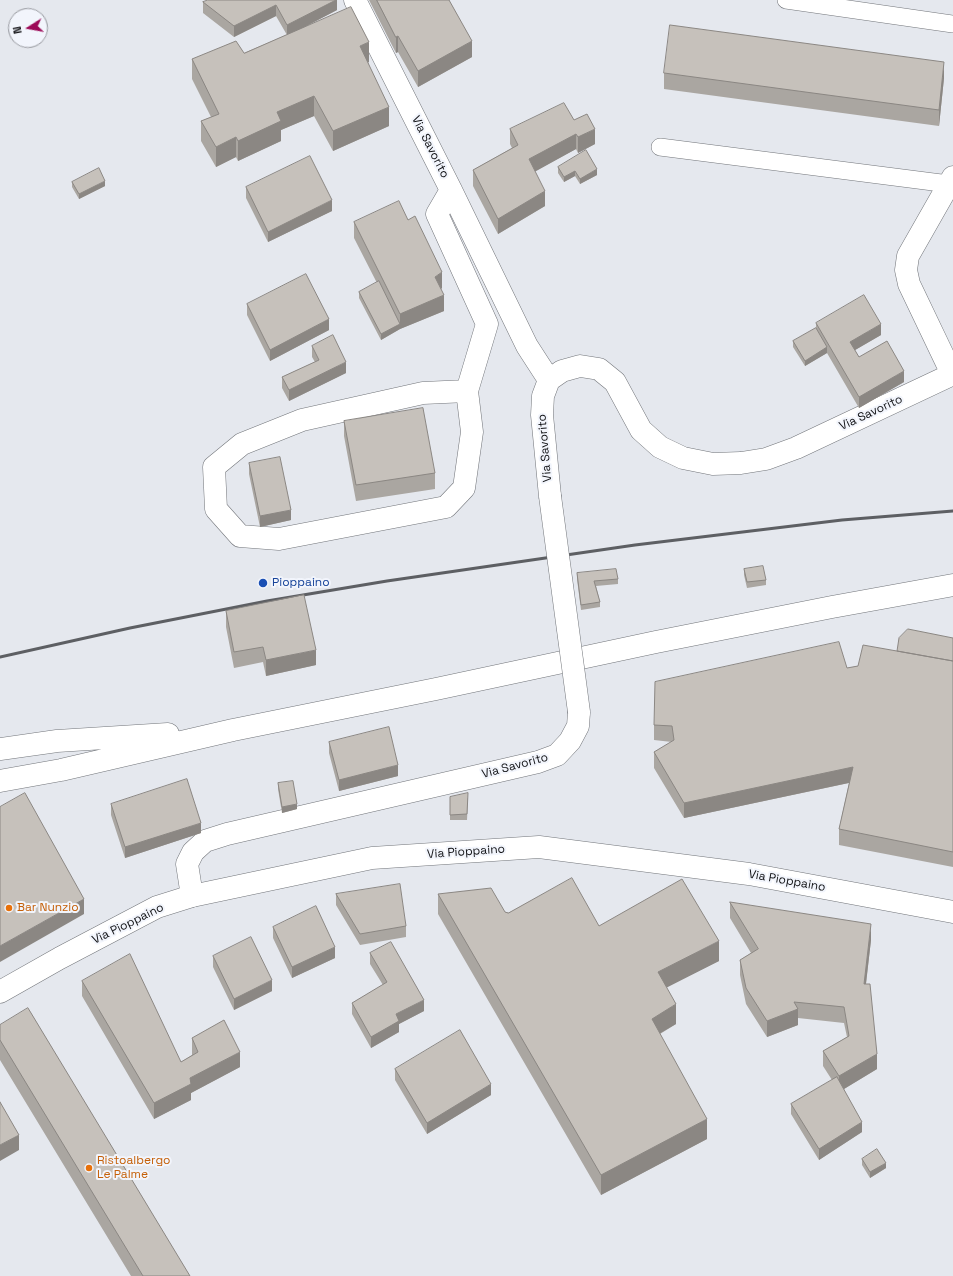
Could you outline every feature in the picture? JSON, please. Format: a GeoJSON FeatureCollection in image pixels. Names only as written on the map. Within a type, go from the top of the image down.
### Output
{"type":"FeatureCollection","features":[{"type":"Feature","properties":{"kind":"main road","name":"Via Savorito"},"geometry":{"type":"LineString","coordinates":[[355,0],[451,190],[527,346],[549,380]]}},
{"type":"Feature","properties":{"kind":"main road"},"geometry":{"type":"LineString","coordinates":[[951,180],[908,256],[906,270],[909,284],[953,374]]}},
{"type":"Feature","properties":{"kind":"main road"},"geometry":{"type":"LineString","coordinates":[[451,190],[437,214],[487,324],[467,391],[472,432],[464,488],[446,507],[278,539],[240,536],[216,509],[214,467],[242,444],[302,420],[423,393],[467,391]]}},
{"type":"Feature","properties":{"kind":"main road","name":"Via Savorito"},"geometry":{"type":"LineString","coordinates":[[192,896],[187,864],[193,852],[206,840],[538,762],[557,755],[570,741],[578,726],[579,712],[550,496],[542,415],[543,396],[549,380],[562,371],[580,366],[599,369],[615,382],[641,430],[660,447],[683,458],[713,464],[741,463],[766,459],[796,448],[953,374]]}},
{"type":"Feature","properties":{"kind":"main road"},"geometry":{"type":"LineString","coordinates":[[0,781],[61,770],[233,730],[436,689],[656,642],[832,607],[953,585]]}},
{"type":"Feature","properties":{"kind":"main road"},"geometry":{"type":"LineString","coordinates":[[0,749],[57,741],[233,730]]}},
{"type":"Feature","properties":{"kind":"main road","name":"Via Pioppaino"},"geometry":{"type":"LineString","coordinates":[[0,992],[60,958],[157,907],[192,896],[372,858],[539,847],[749,874],[953,912]]}},
{"type":"Feature","properties":{"kind":"lane"},"geometry":{"type":"LineString","coordinates":[[786,0],[953,24]]}},
{"type":"Feature","properties":{"kind":"lane"},"geometry":{"type":"LineString","coordinates":[[660,147],[951,180]]}},
{"type":"Feature","properties":{"kind":"building"},"geometry":{"type":"Polygon","coordinates":[[[208,0],[336,0],[287,25],[276,5],[234,26],[203,2],[208,0]]]}},
{"type":"Feature","properties":{"kind":"building"},"geometry":{"type":"Polygon","coordinates":[[[377,0],[449,0],[472,41],[418,71],[398,36],[396,37],[377,0]]]}},
{"type":"Feature","properties":{"kind":"building"},"geometry":{"type":"Polygon","coordinates":[[[351,7],[369,42],[360,46],[389,107],[333,131],[314,96],[277,112],[281,121],[238,141],[236,137],[216,147],[201,121],[219,114],[192,59],[236,41],[244,53],[351,7]]]}},
{"type":"Feature","properties":{"kind":"building"},"geometry":{"type":"Polygon","coordinates":[[[670,25],[944,62],[939,110],[664,73],[670,25]]]}},
{"type":"Feature","properties":{"kind":"building"},"geometry":{"type":"Polygon","coordinates":[[[564,103],[574,120],[587,114],[595,129],[578,137],[576,134],[529,159],[545,191],[498,219],[473,170],[518,145],[510,129],[564,103]]]}},
{"type":"Feature","properties":{"kind":"building"},"geometry":{"type":"Polygon","coordinates":[[[586,150],[597,169],[580,179],[575,171],[564,177],[558,167],[586,150]]]}},
{"type":"Feature","properties":{"kind":"building"},"geometry":{"type":"Polygon","coordinates":[[[310,156],[332,200],[268,232],[246,187],[310,156]]]}},
{"type":"Feature","properties":{"kind":"building"},"geometry":{"type":"Polygon","coordinates":[[[99,168],[105,181],[79,194],[72,182],[99,168]]]}},
{"type":"Feature","properties":{"kind":"building"},"geometry":{"type":"Polygon","coordinates":[[[399,201],[408,220],[415,216],[442,272],[435,277],[444,295],[400,314],[354,222],[399,201]]]}},
{"type":"Feature","properties":{"kind":"building"},"geometry":{"type":"Polygon","coordinates":[[[306,274],[329,319],[270,350],[247,304],[306,274]]]}},
{"type":"Feature","properties":{"kind":"building"},"geometry":{"type":"Polygon","coordinates":[[[379,281],[400,324],[381,334],[359,292],[379,281]]]}},
{"type":"Feature","properties":{"kind":"building"},"geometry":{"type":"Polygon","coordinates":[[[864,295],[881,324],[850,342],[859,357],[887,341],[904,371],[859,397],[816,323],[864,295]]]}},
{"type":"Feature","properties":{"kind":"building"},"geometry":{"type":"Polygon","coordinates":[[[816,328],[827,347],[805,361],[793,341],[816,328]]]}},
{"type":"Feature","properties":{"kind":"building"},"geometry":{"type":"Polygon","coordinates":[[[333,335],[346,362],[289,390],[282,377],[319,360],[312,346],[333,335]]]}},
{"type":"Feature","properties":{"kind":"building"},"geometry":{"type":"Polygon","coordinates":[[[423,408],[435,473],[356,485],[344,421],[423,408]]]}},
{"type":"Feature","properties":{"kind":"building"},"geometry":{"type":"Polygon","coordinates":[[[280,457],[291,510],[260,516],[249,463],[280,457]]]}},
{"type":"Feature","properties":{"kind":"building"},"geometry":{"type":"Polygon","coordinates":[[[763,566],[766,580],[747,582],[744,569],[763,566]]]}},
{"type":"Feature","properties":{"kind":"building"},"geometry":{"type":"Polygon","coordinates":[[[616,569],[618,579],[594,581],[600,602],[581,605],[577,573],[616,569]]]}},
{"type":"Feature","properties":{"kind":"building","name":"Pioppaino"},"geometry":{"type":"Polygon","coordinates":[[[304,595],[316,650],[266,660],[263,647],[234,652],[226,611],[304,595]]]}},
{"type":"Feature","properties":{"kind":"building"},"geometry":{"type":"Polygon","coordinates":[[[908,629],[953,638],[953,661],[897,651],[899,638],[908,629]]]}},
{"type":"Feature","properties":{"kind":"building"},"geometry":{"type":"Polygon","coordinates":[[[839,642],[847,668],[858,666],[863,645],[953,661],[953,852],[839,829],[853,767],[684,803],[654,752],[674,740],[672,726],[654,725],[655,682],[839,642]]]}},
{"type":"Feature","properties":{"kind":"building"},"geometry":{"type":"Polygon","coordinates":[[[389,727],[398,765],[339,780],[329,742],[389,727]]]}},
{"type":"Feature","properties":{"kind":"building"},"geometry":{"type":"Polygon","coordinates":[[[187,779],[201,823],[125,847],[111,804],[187,779]]]}},
{"type":"Feature","properties":{"kind":"building"},"geometry":{"type":"Polygon","coordinates":[[[293,781],[297,804],[282,807],[278,783],[293,781]]]}},
{"type":"Feature","properties":{"kind":"building"},"geometry":{"type":"Polygon","coordinates":[[[25,793],[84,899],[0,946],[0,807],[25,793]]]}},
{"type":"Feature","properties":{"kind":"building"},"geometry":{"type":"Polygon","coordinates":[[[468,793],[467,814],[450,815],[450,797],[468,793]]]}},
{"type":"Feature","properties":{"kind":"building"},"geometry":{"type":"Polygon","coordinates":[[[572,878],[599,926],[682,879],[719,941],[658,972],[676,1004],[652,1019],[707,1119],[601,1175],[438,894],[491,888],[505,912],[508,913],[572,878]]]}},
{"type":"Feature","properties":{"kind":"building"},"geometry":{"type":"Polygon","coordinates":[[[400,884],[406,926],[360,934],[336,894],[400,884]]]}},
{"type":"Feature","properties":{"kind":"building"},"geometry":{"type":"Polygon","coordinates":[[[730,902],[871,924],[864,984],[870,984],[877,1054],[839,1076],[823,1051],[849,1036],[844,1007],[794,1002],[798,1009],[767,1021],[746,988],[740,960],[758,949],[730,902]]]}},
{"type":"Feature","properties":{"kind":"building"},"geometry":{"type":"Polygon","coordinates":[[[316,906],[335,947],[292,967],[273,927],[316,906]]]}},
{"type":"Feature","properties":{"kind":"building"},"geometry":{"type":"Polygon","coordinates":[[[251,937],[272,980],[234,999],[213,956],[251,937]]]}},
{"type":"Feature","properties":{"kind":"building"},"geometry":{"type":"Polygon","coordinates":[[[391,942],[424,1000],[396,1014],[399,1021],[371,1037],[352,1003],[387,982],[370,953],[391,942]]]}},
{"type":"Feature","properties":{"kind":"building"},"geometry":{"type":"Polygon","coordinates":[[[130,954],[181,1062],[198,1052],[192,1038],[224,1020],[240,1052],[190,1078],[191,1084],[154,1103],[82,981],[130,954]]]}},
{"type":"Feature","properties":{"kind":"building","name":"Ristoalbergo Le Palme"},"geometry":{"type":"Polygon","coordinates":[[[28,1008],[190,1276],[143,1276],[0,1040],[0,1025],[28,1008]]]}},
{"type":"Feature","properties":{"kind":"building"},"geometry":{"type":"Polygon","coordinates":[[[460,1030],[491,1084],[427,1123],[395,1069],[460,1030]]]}},
{"type":"Feature","properties":{"kind":"building"},"geometry":{"type":"Polygon","coordinates":[[[837,1077],[862,1122],[819,1149],[791,1104],[837,1077]]]}},
{"type":"Feature","properties":{"kind":"building"},"geometry":{"type":"Polygon","coordinates":[[[0,1102],[19,1135],[0,1145],[0,1102]]]}},
{"type":"Feature","properties":{"kind":"building"},"geometry":{"type":"Polygon","coordinates":[[[877,1149],[886,1163],[870,1172],[862,1159],[877,1149]]]}},
{"type":"Feature","properties":{"kind":"railway"},"geometry":{"type":"LineString","coordinates":[[0,657],[130,628],[267,601],[387,581],[635,545],[842,520],[953,511]]}},
{"type":"Feature","properties":{"kind":"place","name":"Pioppaino"},"geometry":{"type":"Point","coordinates":[263,583]}},
{"type":"Feature","properties":{"kind":"place","name":"Bar Nunzio"},"geometry":{"type":"Point","coordinates":[9,908]}},
{"type":"Feature","properties":{"kind":"place","name":"Ristoalbergo Le Palme"},"geometry":{"type":"Point","coordinates":[89,1168]}}]}
